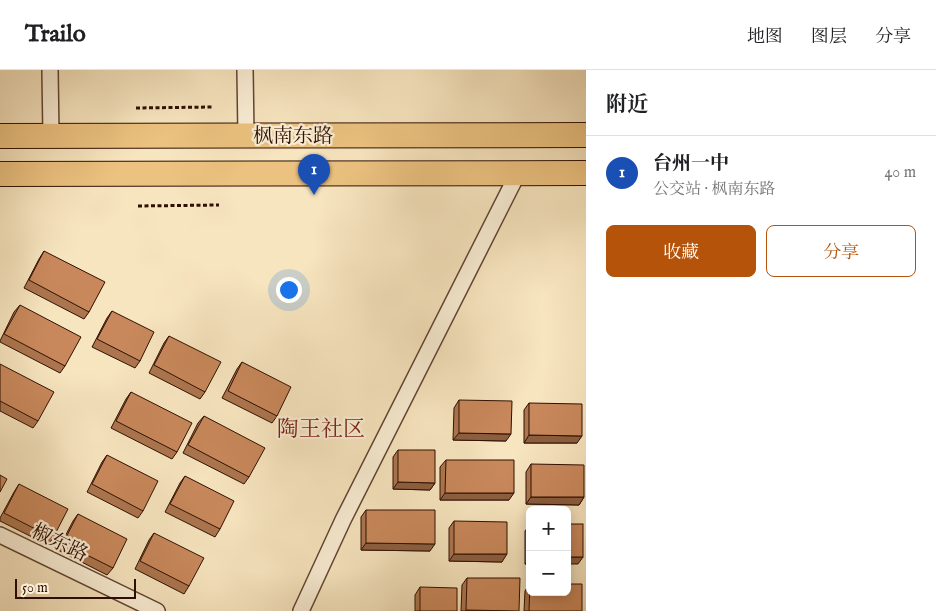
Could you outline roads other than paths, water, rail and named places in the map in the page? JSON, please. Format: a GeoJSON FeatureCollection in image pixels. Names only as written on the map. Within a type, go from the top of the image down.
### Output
{"type":"FeatureCollection","features":[{"type":"Feature","properties":{"kind":"main road","name":"枫南东路"},"geometry":{"type":"LineString","coordinates":[[0,136],[586,135]]}},
{"type":"Feature","properties":{"kind":"main road"},"geometry":{"type":"LineString","coordinates":[[0,174],[586,173]]}},
{"type":"Feature","properties":{"kind":"street"},"geometry":{"type":"LineString","coordinates":[[50,70],[51,136]]}},
{"type":"Feature","properties":{"kind":"street"},"geometry":{"type":"LineString","coordinates":[[244,70],[246,135]]}},
{"type":"Feature","properties":{"kind":"street"},"geometry":{"type":"LineString","coordinates":[[301,611],[342,520],[518,173]]}},
{"type":"Feature","properties":{"kind":"street","name":"椒东路"},"geometry":{"type":"LineString","coordinates":[[0,535],[157,611]]}},
{"type":"Feature","properties":{"kind":"place","name":"台州一中"},"geometry":{"type":"Point","coordinates":[314,195]}},
{"type":"Feature","properties":{"kind":"district","name":"陶王社区"},"geometry":{"type":"Point","coordinates":[321,428]}}]}
